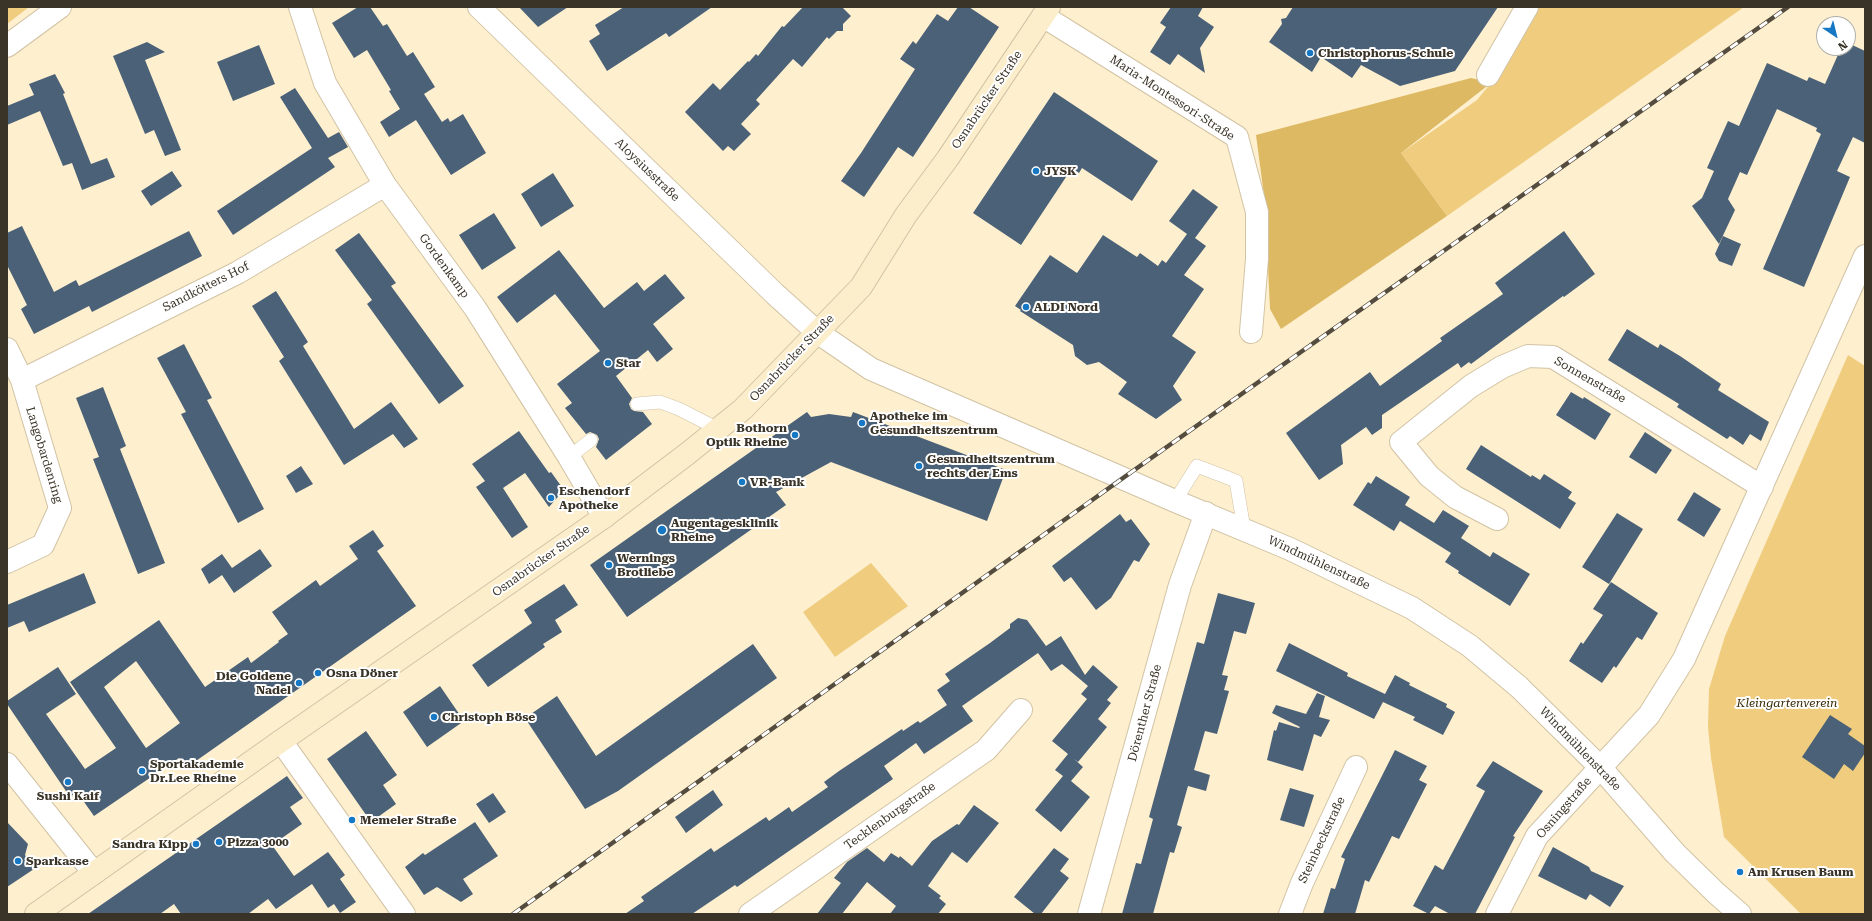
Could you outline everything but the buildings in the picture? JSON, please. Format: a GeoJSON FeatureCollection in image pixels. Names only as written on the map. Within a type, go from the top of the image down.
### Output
{"type":"FeatureCollection","features":[{"type":"Feature","properties":{"kind":"main road","name":"Osnabrücker Straße"},"geometry":{"type":"LineString","coordinates":[[36,914],[281,741],[604,517],[743,409],[861,287],[906,215],[948,158],[1046,11]]}},
{"type":"Feature","properties":{"kind":"street"},"geometry":{"type":"LineString","coordinates":[[7,46],[60,7]]}},
{"type":"Feature","properties":{"kind":"street","name":"Gordenkamp"},"geometry":{"type":"LineString","coordinates":[[300,7],[325,83],[385,185],[475,308],[569,457],[604,517]]}},
{"type":"Feature","properties":{"kind":"street","name":"Aloysiusstraße"},"geometry":{"type":"LineString","coordinates":[[479,7],[775,294],[817,332]]}},
{"type":"Feature","properties":{"kind":"street"},"geometry":{"type":"LineString","coordinates":[[1488,75],[1528,7]]}},
{"type":"Feature","properties":{"kind":"street","name":"Maria-Montessori-Straße"},"geometry":{"type":"LineString","coordinates":[[1046,11],[1237,137],[1257,212],[1256,259],[1251,332]]}},
{"type":"Feature","properties":{"kind":"street","name":"Sandkötters Hof"},"geometry":{"type":"LineString","coordinates":[[22,380],[237,272],[385,185]]}},
{"type":"Feature","properties":{"kind":"street"},"geometry":{"type":"LineString","coordinates":[[1600,767],[1649,715],[1684,659],[1865,256]]}},
{"type":"Feature","properties":{"kind":"street","name":"Windmühlenstraße"},"geometry":{"type":"LineString","coordinates":[[817,332],[871,369],[1175,501],[1290,549],[1412,608],[1470,646],[1519,687],[1600,767],[1675,853],[1740,914]]}},
{"type":"Feature","properties":{"kind":"street","name":"Langobardenring"},"geometry":{"type":"LineString","coordinates":[[7,349],[22,380],[60,508],[43,545],[7,562]]}},
{"type":"Feature","properties":{"kind":"street","name":"Sonnenstraße"},"geometry":{"type":"LineString","coordinates":[[1497,520],[1455,497],[1434,480],[1402,442],[1471,386],[1502,367],[1528,356],[1553,357],[1762,487]]}},
{"type":"Feature","properties":{"kind":"street","name":"Dörenther Straße"},"geometry":{"type":"LineString","coordinates":[[1089,914],[1180,585],[1206,513]]}},
{"type":"Feature","properties":{"kind":"street","name":"Tecklenburgstraße"},"geometry":{"type":"LineString","coordinates":[[750,914],[986,750],[1022,710]]}},
{"type":"Feature","properties":{"kind":"street"},"geometry":{"type":"LineString","coordinates":[[281,741],[404,914]]}},
{"type":"Feature","properties":{"kind":"street"},"geometry":{"type":"LineString","coordinates":[[7,764],[94,873]]}},
{"type":"Feature","properties":{"kind":"street","name":"Steinbeckstraße"},"geometry":{"type":"LineString","coordinates":[[1290,914],[1302,883],[1356,767]]}},
{"type":"Feature","properties":{"kind":"street","name":"Osningstraße"},"geometry":{"type":"LineString","coordinates":[[1497,914],[1537,836],[1600,767]]}},
{"type":"Feature","properties":{"kind":"lane"},"geometry":{"type":"LineString","coordinates":[[638,404],[660,402],[679,409],[718,429]]}},
{"type":"Feature","properties":{"kind":"lane"},"geometry":{"type":"LineString","coordinates":[[569,457],[591,440]]}},
{"type":"Feature","properties":{"kind":"lane"},"geometry":{"type":"LineString","coordinates":[[1175,501],[1197,466],[1236,481],[1244,529]]}},
{"type":"Feature","properties":{"kind":"green space"},"geometry":{"type":"Polygon","coordinates":[[[7,7],[29,7],[7,24],[7,7]]]}},
{"type":"Feature","properties":{"kind":"green space"},"geometry":{"type":"Polygon","coordinates":[[[1537,7],[1744,7],[1447,216],[1401,153],[1477,100],[1491,83],[1537,7]]]}},
{"type":"Feature","properties":{"kind":"green space","name":"Kleingartenverein"},"geometry":{"type":"Polygon","coordinates":[[[1848,355],[1865,366],[1865,914],[1801,914],[1724,837],[1711,758],[1708,727],[1709,689],[1725,636],[1848,355]]]}},
{"type":"Feature","properties":{"kind":"green space"},"geometry":{"type":"Polygon","coordinates":[[[871,563],[908,606],[835,657],[803,612],[871,563]]]}},
{"type":"Feature","properties":{"kind":"shaded area"},"geometry":{"type":"Polygon","coordinates":[[[1471,78],[1491,83],[1401,153],[1447,216],[1281,329],[1270,309],[1265,203],[1256,135],[1471,78]]]}},
{"type":"Feature","properties":{"kind":"railway"},"geometry":{"type":"LineString","coordinates":[[513,914],[1123,478],[1788,7]]}},
{"type":"Feature","properties":{"kind":"place","name":"Christophorus-Schule"},"geometry":{"type":"Point","coordinates":[1310,53]}},
{"type":"Feature","properties":{"kind":"place","name":"JYSK"},"geometry":{"type":"Point","coordinates":[1036,171]}},
{"type":"Feature","properties":{"kind":"place","name":"ALDI Nord"},"geometry":{"type":"Point","coordinates":[1026,307]}},
{"type":"Feature","properties":{"kind":"place","name":"Star"},"geometry":{"type":"Point","coordinates":[608,363]}},
{"type":"Feature","properties":{"kind":"place","name":"Apotheke im Gesundheitszentrum"},"geometry":{"type":"Point","coordinates":[862,423]}},
{"type":"Feature","properties":{"kind":"place","name":"Bothorn Optik Rheine"},"geometry":{"type":"Point","coordinates":[795,435]}},
{"type":"Feature","properties":{"kind":"place","name":"Gesundheitszentrum rechts der Ems"},"geometry":{"type":"Point","coordinates":[919,466]}},
{"type":"Feature","properties":{"kind":"place","name":"VR-Bank"},"geometry":{"type":"Point","coordinates":[742,482]}},
{"type":"Feature","properties":{"kind":"place","name":"Eschendorf Apotheke"},"geometry":{"type":"Point","coordinates":[551,498]}},
{"type":"Feature","properties":{"kind":"place","name":"Augentagesklinik Rheine"},"geometry":{"type":"Point","coordinates":[662,530]}},
{"type":"Feature","properties":{"kind":"place","name":"Wernings Brotliebe"},"geometry":{"type":"Point","coordinates":[609,565]}},
{"type":"Feature","properties":{"kind":"place","name":"Osna Döner"},"geometry":{"type":"Point","coordinates":[318,673]}},
{"type":"Feature","properties":{"kind":"place","name":"Die Goldene Nadel"},"geometry":{"type":"Point","coordinates":[299,683]}},
{"type":"Feature","properties":{"kind":"place","name":"Christoph Böse"},"geometry":{"type":"Point","coordinates":[434,717]}},
{"type":"Feature","properties":{"kind":"place","name":"Sportakademie Dr.Lee Rheine"},"geometry":{"type":"Point","coordinates":[142,771]}},
{"type":"Feature","properties":{"kind":"place","name":"Sushi Kaif"},"geometry":{"type":"Point","coordinates":[68,782]}},
{"type":"Feature","properties":{"kind":"place","name":"Memeler Straße"},"geometry":{"type":"Point","coordinates":[352,820]}},
{"type":"Feature","properties":{"kind":"place","name":"Pizza 3000"},"geometry":{"type":"Point","coordinates":[219,842]}},
{"type":"Feature","properties":{"kind":"place","name":"Sandra Kipp"},"geometry":{"type":"Point","coordinates":[196,844]}},
{"type":"Feature","properties":{"kind":"place","name":"Sparkasse"},"geometry":{"type":"Point","coordinates":[18,861]}},
{"type":"Feature","properties":{"kind":"place","name":"Am Krusen Baum"},"geometry":{"type":"Point","coordinates":[1740,872]}}]}
